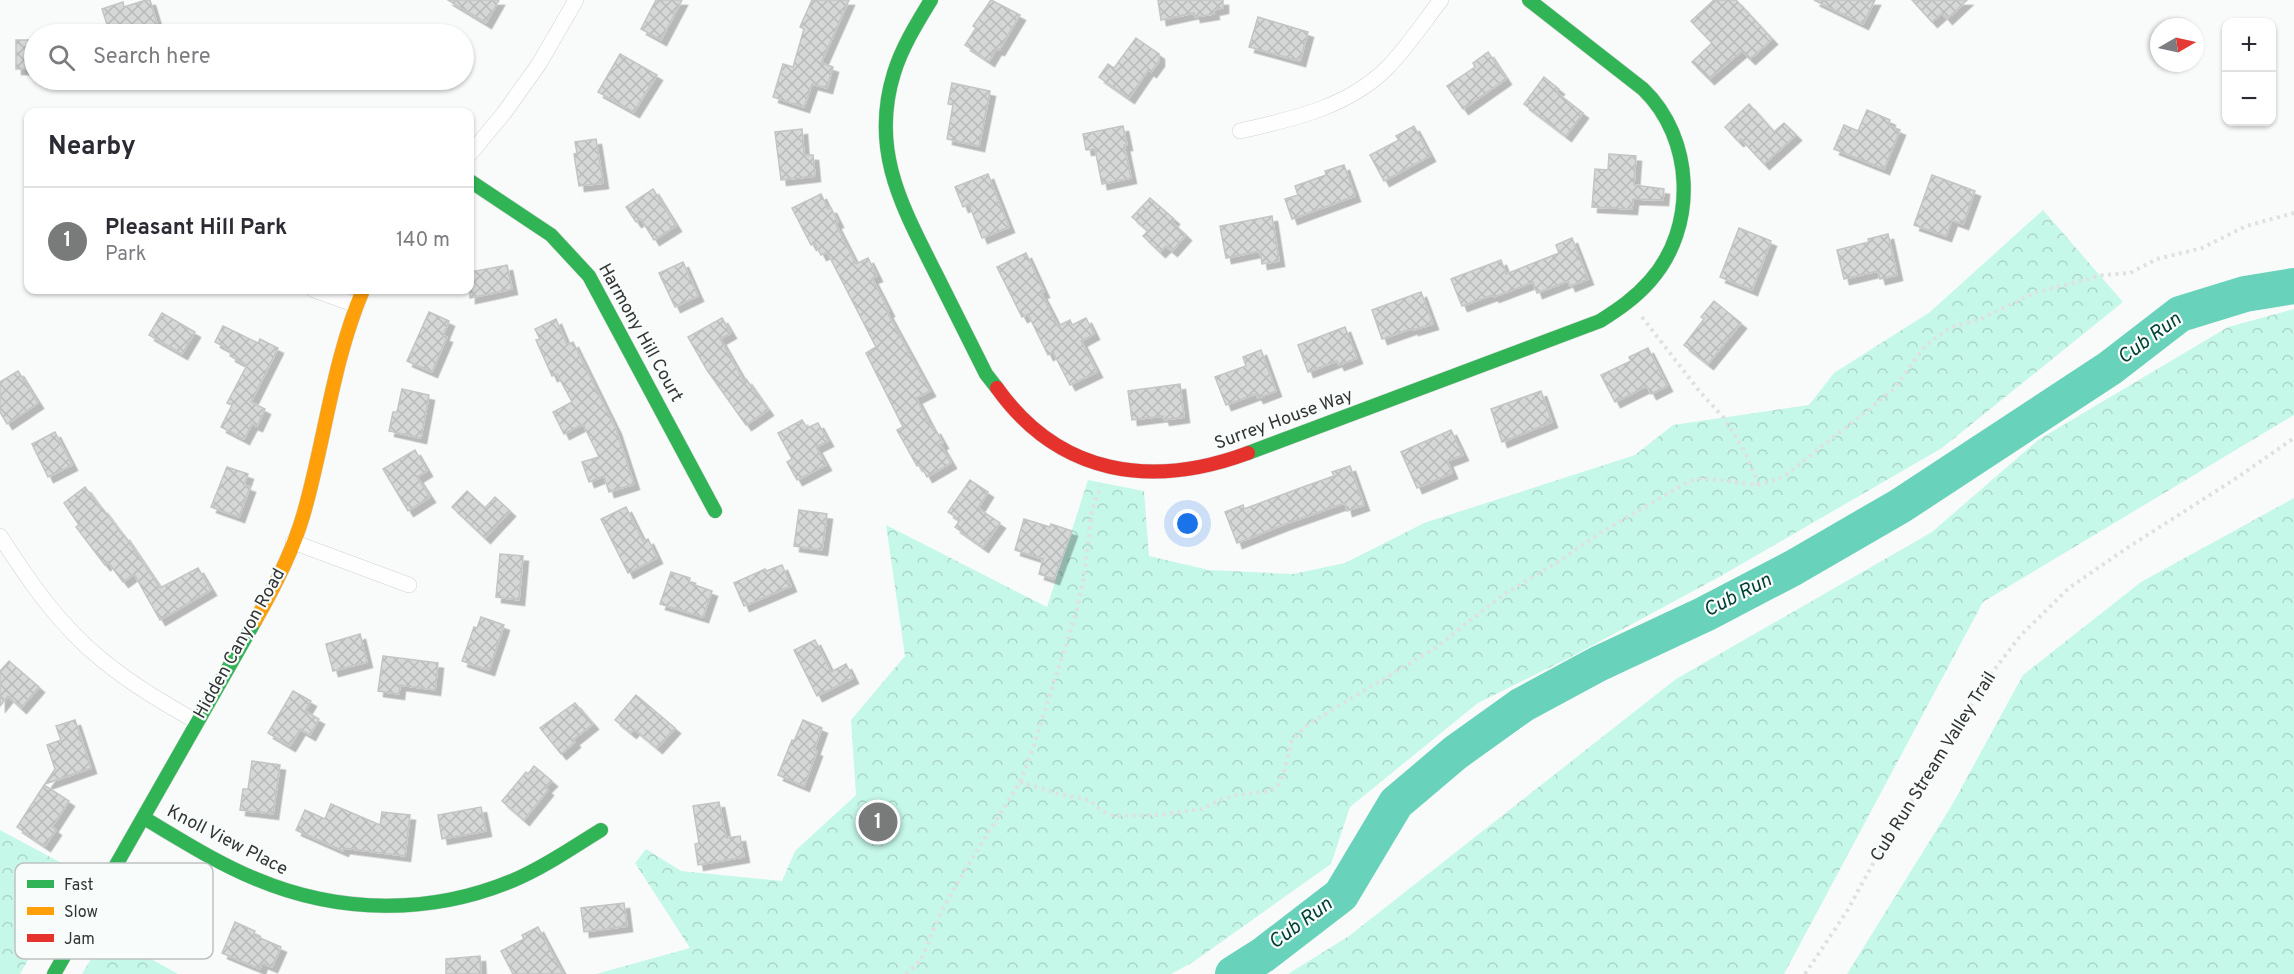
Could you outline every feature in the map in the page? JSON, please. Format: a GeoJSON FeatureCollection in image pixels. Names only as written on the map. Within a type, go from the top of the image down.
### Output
{"type":"FeatureCollection","features":[{"type":"Feature","properties":{"kind":"street"},"geometry":{"type":"LineString","coordinates":[[474,149],[504,113],[539,64],[576,0]]}},
{"type":"Feature","properties":{"kind":"street","name":"Surrey House Way"},"geometry":{"type":"LineString","coordinates":[[931,0],[899,57],[890,88],[886,133],[888,158],[901,204],[986,374],[997,392],[1028,426],[1051,443],[1073,455],[1105,467],[1153,474],[1206,467],[1600,321],[1630,302],[1657,275],[1678,234],[1683,212],[1684,188],[1679,150],[1666,120],[1653,99],[1632,79],[1529,0]]}},
{"type":"Feature","properties":{"kind":"street"},"geometry":{"type":"LineString","coordinates":[[1239,132],[1306,115],[1341,100],[1368,84],[1401,52],[1441,0]]}},
{"type":"Feature","properties":{"kind":"street","name":"Harmony Hill Court"},"geometry":{"type":"LineString","coordinates":[[474,185],[551,234],[589,276],[715,511]]}},
{"type":"Feature","properties":{"kind":"street"},"geometry":{"type":"LineString","coordinates":[[325,294],[356,305]]}},
{"type":"Feature","properties":{"kind":"street","name":"Hidden Canyon Road"},"geometry":{"type":"LineString","coordinates":[[118,863],[260,613],[293,542],[302,516],[345,334],[361,294]]}},
{"type":"Feature","properties":{"kind":"street"},"geometry":{"type":"LineString","coordinates":[[0,536],[48,606],[75,635],[101,659],[141,688],[197,722]]}},
{"type":"Feature","properties":{"kind":"street"},"geometry":{"type":"LineString","coordinates":[[293,542],[409,585]]}},
{"type":"Feature","properties":{"kind":"street","name":"Knoll View Place"},"geometry":{"type":"LineString","coordinates":[[144,818],[186,843],[271,886],[325,901],[378,907],[434,903],[486,891],[516,879],[601,830]]}},
{"type":"Feature","properties":{"kind":"street","name":"Hidden Canyon Road"},"geometry":{"type":"LineString","coordinates":[[54,974],[63,959]]}},
{"type":"Feature","properties":{"kind":"path"},"geometry":{"type":"LineString","coordinates":[[1020,782],[1089,800],[1102,811],[1114,816],[1186,812],[1202,809],[1237,795],[1270,791],[1279,784],[1292,740],[1307,725],[1435,648],[1503,595],[1600,533],[1688,483],[1702,478],[1759,486],[1783,477],[1892,391],[1925,346],[1951,327],[1981,320],[2034,293],[2103,275],[2130,273],[2157,259],[2202,248],[2246,226],[2294,213]]}},
{"type":"Feature","properties":{"kind":"path"},"geometry":{"type":"LineString","coordinates":[[1630,302],[1700,392],[1724,418],[1744,450],[1759,486]]}},
{"type":"Feature","properties":{"kind":"path","name":"Cub Run Stream Valley Trail"},"geometry":{"type":"LineString","coordinates":[[1805,974],[1847,911],[1890,833],[1957,732],[1981,687],[2020,636],[2069,588],[2294,438]]}},
{"type":"Feature","properties":{"kind":"path"},"geometry":{"type":"LineString","coordinates":[[906,974],[921,960],[941,912],[1020,782],[1037,738],[1076,613],[1084,577],[1092,510],[1105,467]]}},
{"type":"Feature","properties":{"kind":"green space"},"geometry":{"type":"Polygon","coordinates":[[[2043,210],[2123,302],[1942,448],[1721,576],[1571,657],[1478,703],[1350,807],[1331,864],[1193,962],[1171,974],[596,974],[690,948],[635,863],[646,849],[681,871],[782,881],[795,851],[856,795],[851,720],[905,656],[886,525],[1047,607],[1088,480],[1144,491],[1149,556],[1209,570],[1293,574],[1345,563],[1424,523],[1635,455],[1673,425],[1809,405],[1834,373],[1930,312],[2043,210]]]}},
{"type":"Feature","properties":{"kind":"green space"},"geometry":{"type":"Polygon","coordinates":[[[2294,309],[2294,415],[1983,602],[1784,974],[1288,974],[1349,936],[1676,679],[1932,532],[2038,440],[2228,327],[2294,309]]]}},
{"type":"Feature","properties":{"kind":"green space"},"geometry":{"type":"Polygon","coordinates":[[[2294,498],[2294,974],[1847,974],[1952,805],[2023,675],[2141,582],[2294,498]]]}},
{"type":"Feature","properties":{"kind":"green space"},"geometry":{"type":"Polygon","coordinates":[[[0,830],[61,863],[15,863],[15,959],[29,959],[20,974],[0,974],[0,830]]]}},
{"type":"Feature","properties":{"kind":"green space"},"geometry":{"type":"Polygon","coordinates":[[[91,959],[151,959],[178,974],[82,974],[91,959]]]}},
{"type":"Feature","properties":{"kind":"building"},"geometry":{"type":"Polygon","coordinates":[[[150,0],[157,24],[107,24],[102,9],[123,2],[124,7],[150,0]]]}},
{"type":"Feature","properties":{"kind":"building"},"geometry":{"type":"Polygon","coordinates":[[[448,0],[499,0],[486,23],[448,0]]]}},
{"type":"Feature","properties":{"kind":"building"},"geometry":{"type":"Polygon","coordinates":[[[656,0],[682,0],[661,40],[641,29],[656,0]]]}},
{"type":"Feature","properties":{"kind":"building"},"geometry":{"type":"Polygon","coordinates":[[[812,0],[849,0],[821,63],[833,67],[827,88],[812,84],[804,107],[773,97],[783,64],[793,67],[804,29],[800,27],[812,0]]]}},
{"type":"Feature","properties":{"kind":"building"},"geometry":{"type":"Polygon","coordinates":[[[991,0],[1020,15],[999,50],[996,49],[989,61],[965,45],[976,28],[973,26],[991,0]]]}},
{"type":"Feature","properties":{"kind":"building"},"geometry":{"type":"Polygon","coordinates":[[[1158,0],[1223,0],[1223,8],[1213,10],[1214,14],[1195,17],[1194,13],[1161,20],[1158,0]]]}},
{"type":"Feature","properties":{"kind":"building"},"geometry":{"type":"Polygon","coordinates":[[[1714,0],[1736,0],[1772,39],[1750,59],[1742,51],[1709,79],[1692,62],[1712,43],[1691,21],[1714,0]]]}},
{"type":"Feature","properties":{"kind":"building"},"geometry":{"type":"Polygon","coordinates":[[[1814,0],[1875,0],[1863,24],[1814,0]]]}},
{"type":"Feature","properties":{"kind":"building"},"geometry":{"type":"Polygon","coordinates":[[[1912,0],[1967,0],[1947,19],[1942,13],[1932,22],[1912,0]]]}},
{"type":"Feature","properties":{"kind":"building"},"geometry":{"type":"Polygon","coordinates":[[[1258,17],[1308,32],[1300,61],[1249,47],[1258,17]]]}},
{"type":"Feature","properties":{"kind":"building"},"geometry":{"type":"Polygon","coordinates":[[[1136,38],[1159,54],[1159,61],[1151,72],[1148,70],[1129,98],[1099,77],[1108,64],[1114,68],[1136,38]]]}},
{"type":"Feature","properties":{"kind":"building"},"geometry":{"type":"Polygon","coordinates":[[[16,40],[24,40],[24,69],[16,69],[16,40]]]}},
{"type":"Feature","properties":{"kind":"building"},"geometry":{"type":"Polygon","coordinates":[[[1488,52],[1506,79],[1463,109],[1447,86],[1475,67],[1473,63],[1488,52]]]}},
{"type":"Feature","properties":{"kind":"building"},"geometry":{"type":"Polygon","coordinates":[[[620,54],[657,75],[634,112],[598,92],[620,54]]]}},
{"type":"Feature","properties":{"kind":"building"},"geometry":{"type":"Polygon","coordinates":[[[1544,77],[1559,89],[1556,92],[1583,113],[1566,136],[1524,104],[1544,77]]]}},
{"type":"Feature","properties":{"kind":"building"},"geometry":{"type":"Polygon","coordinates":[[[952,83],[990,91],[979,146],[947,139],[953,105],[948,104],[952,83]]]}},
{"type":"Feature","properties":{"kind":"building"},"geometry":{"type":"Polygon","coordinates":[[[1749,104],[1774,132],[1784,123],[1796,135],[1764,164],[1741,139],[1738,141],[1725,127],[1749,104]]]}},
{"type":"Feature","properties":{"kind":"building"},"geometry":{"type":"Polygon","coordinates":[[[1867,110],[1890,120],[1888,125],[1900,130],[1884,169],[1834,149],[1844,125],[1858,131],[1867,110]]]}},
{"type":"Feature","properties":{"kind":"building"},"geometry":{"type":"Polygon","coordinates":[[[1123,126],[1127,145],[1124,145],[1131,178],[1102,184],[1095,149],[1086,150],[1083,134],[1123,126]]]}},
{"type":"Feature","properties":{"kind":"building"},"geometry":{"type":"Polygon","coordinates":[[[1414,126],[1430,156],[1384,181],[1370,155],[1399,140],[1396,136],[1414,126]]]}},
{"type":"Feature","properties":{"kind":"building"},"geometry":{"type":"Polygon","coordinates":[[[802,129],[804,155],[813,155],[815,176],[781,180],[775,132],[802,129]]]}},
{"type":"Feature","properties":{"kind":"building"},"geometry":{"type":"Polygon","coordinates":[[[596,139],[603,183],[579,186],[574,154],[577,153],[575,142],[596,139]]]}},
{"type":"Feature","properties":{"kind":"building"},"geometry":{"type":"Polygon","coordinates":[[[1609,154],[1636,156],[1634,185],[1664,189],[1663,200],[1633,199],[1632,209],[1592,207],[1595,169],[1608,170],[1609,154]]]}},
{"type":"Feature","properties":{"kind":"building"},"geometry":{"type":"Polygon","coordinates":[[[1344,165],[1355,196],[1292,219],[1285,199],[1298,195],[1295,186],[1326,175],[1325,171],[1344,165]]]}},
{"type":"Feature","properties":{"kind":"building"},"geometry":{"type":"Polygon","coordinates":[[[988,174],[1009,227],[982,238],[969,204],[963,207],[955,187],[988,174]]]}},
{"type":"Feature","properties":{"kind":"building"},"geometry":{"type":"Polygon","coordinates":[[[1932,175],[1975,191],[1963,224],[1952,220],[1946,236],[1914,225],[1932,175]]]}},
{"type":"Feature","properties":{"kind":"building"},"geometry":{"type":"Polygon","coordinates":[[[653,189],[676,226],[654,240],[641,219],[636,222],[626,207],[653,189]]]}},
{"type":"Feature","properties":{"kind":"building"},"geometry":{"type":"Polygon","coordinates":[[[821,194],[828,209],[831,208],[838,222],[835,223],[856,264],[868,258],[877,276],[872,278],[889,311],[887,312],[930,391],[916,398],[933,430],[935,429],[943,443],[940,444],[951,463],[927,477],[920,464],[917,466],[897,430],[903,427],[866,353],[876,347],[827,252],[821,255],[815,243],[811,245],[792,208],[821,194]]]}},
{"type":"Feature","properties":{"kind":"building"},"geometry":{"type":"Polygon","coordinates":[[[1150,198],[1174,219],[1172,222],[1186,235],[1172,251],[1166,246],[1160,252],[1143,236],[1148,231],[1132,217],[1150,198]]]}},
{"type":"Feature","properties":{"kind":"building"},"geometry":{"type":"Polygon","coordinates":[[[1272,216],[1279,261],[1262,264],[1260,251],[1226,258],[1220,226],[1272,216]]]}},
{"type":"Feature","properties":{"kind":"building"},"geometry":{"type":"Polygon","coordinates":[[[1739,228],[1771,241],[1752,290],[1720,277],[1739,228]]]}},
{"type":"Feature","properties":{"kind":"building"},"geometry":{"type":"Polygon","coordinates":[[[1888,234],[1897,275],[1880,279],[1878,271],[1844,279],[1837,250],[1869,242],[1868,239],[1888,234]]]}},
{"type":"Feature","properties":{"kind":"building"},"geometry":{"type":"Polygon","coordinates":[[[1572,238],[1588,279],[1570,286],[1568,281],[1537,293],[1533,282],[1462,306],[1451,279],[1501,260],[1506,274],[1559,253],[1556,245],[1572,238]]]}},
{"type":"Feature","properties":{"kind":"building"},"geometry":{"type":"Polygon","coordinates":[[[1026,253],[1044,292],[1041,293],[1058,326],[1070,320],[1072,325],[1086,318],[1094,334],[1081,341],[1097,372],[1070,385],[1053,352],[1048,355],[1028,314],[1022,317],[997,267],[1026,253]]]}},
{"type":"Feature","properties":{"kind":"building"},"geometry":{"type":"Polygon","coordinates":[[[683,262],[698,296],[675,307],[659,273],[683,262]]]}},
{"type":"Feature","properties":{"kind":"building"},"geometry":{"type":"Polygon","coordinates":[[[507,265],[512,289],[470,298],[470,294],[474,294],[474,271],[507,265]]]}},
{"type":"Feature","properties":{"kind":"building"},"geometry":{"type":"Polygon","coordinates":[[[1421,292],[1433,324],[1413,330],[1413,328],[1382,339],[1372,310],[1421,292]]]}},
{"type":"Feature","properties":{"kind":"building"},"geometry":{"type":"Polygon","coordinates":[[[1714,301],[1741,323],[1708,364],[1684,345],[1704,319],[1701,317],[1714,301]]]}},
{"type":"Feature","properties":{"kind":"building"},"geometry":{"type":"Polygon","coordinates":[[[429,312],[449,321],[443,336],[447,337],[432,372],[407,361],[429,312]]]}},
{"type":"Feature","properties":{"kind":"building"},"geometry":{"type":"Polygon","coordinates":[[[162,313],[195,332],[182,354],[149,335],[162,313]]]}},
{"type":"Feature","properties":{"kind":"building"},"geometry":{"type":"Polygon","coordinates":[[[722,318],[731,333],[720,339],[744,381],[746,379],[768,410],[746,425],[707,370],[688,337],[722,318]]]}},
{"type":"Feature","properties":{"kind":"building"},"geometry":{"type":"Polygon","coordinates":[[[556,319],[567,345],[573,342],[616,429],[634,484],[609,492],[604,476],[589,482],[582,462],[599,457],[583,424],[564,434],[553,412],[572,402],[557,374],[552,376],[536,340],[540,339],[535,329],[556,319]]]}},
{"type":"Feature","properties":{"kind":"building"},"geometry":{"type":"Polygon","coordinates":[[[223,326],[258,343],[260,339],[278,348],[251,402],[265,409],[257,426],[252,424],[244,439],[221,427],[232,405],[227,403],[247,365],[230,356],[232,351],[215,342],[223,326]]]}},
{"type":"Feature","properties":{"kind":"building"},"geometry":{"type":"Polygon","coordinates":[[[1345,327],[1357,358],[1339,365],[1337,361],[1308,372],[1298,345],[1345,327]]]}},
{"type":"Feature","properties":{"kind":"building"},"geometry":{"type":"Polygon","coordinates":[[[1648,348],[1667,386],[1651,394],[1647,386],[1615,402],[1601,375],[1631,361],[1629,357],[1648,348]]]}},
{"type":"Feature","properties":{"kind":"building"},"geometry":{"type":"Polygon","coordinates":[[[1261,350],[1276,391],[1258,398],[1256,394],[1226,405],[1215,377],[1246,366],[1243,357],[1261,350]]]}},
{"type":"Feature","properties":{"kind":"building"},"geometry":{"type":"Polygon","coordinates":[[[18,371],[38,403],[7,424],[0,412],[0,382],[18,371]]]}},
{"type":"Feature","properties":{"kind":"building"},"geometry":{"type":"Polygon","coordinates":[[[1180,384],[1184,417],[1164,420],[1163,416],[1132,420],[1128,391],[1180,384]]]}},
{"type":"Feature","properties":{"kind":"building"},"geometry":{"type":"Polygon","coordinates":[[[402,389],[429,395],[421,438],[389,431],[393,412],[397,412],[402,389]]]}},
{"type":"Feature","properties":{"kind":"building"},"geometry":{"type":"Polygon","coordinates":[[[1541,391],[1552,422],[1502,442],[1491,409],[1541,391]]]}},
{"type":"Feature","properties":{"kind":"building"},"geometry":{"type":"Polygon","coordinates":[[[802,420],[807,428],[818,423],[828,441],[816,447],[826,465],[797,480],[787,462],[792,459],[778,433],[802,420]]]}},
{"type":"Feature","properties":{"kind":"building"},"geometry":{"type":"Polygon","coordinates":[[[1451,430],[1463,455],[1447,461],[1452,473],[1417,488],[1401,452],[1451,430]]]}},
{"type":"Feature","properties":{"kind":"building"},"geometry":{"type":"Polygon","coordinates":[[[55,432],[72,465],[48,477],[32,444],[55,432]]]}},
{"type":"Feature","properties":{"kind":"building"},"geometry":{"type":"Polygon","coordinates":[[[415,450],[427,471],[417,477],[430,497],[408,511],[383,469],[415,450]]]}},
{"type":"Feature","properties":{"kind":"building"},"geometry":{"type":"Polygon","coordinates":[[[1350,466],[1364,505],[1347,511],[1345,503],[1237,543],[1225,512],[1243,505],[1244,509],[1334,476],[1332,472],[1350,466]]]}},
{"type":"Feature","properties":{"kind":"building"},"geometry":{"type":"Polygon","coordinates":[[[227,467],[248,474],[244,485],[250,487],[239,517],[211,507],[227,467]]]}},
{"type":"Feature","properties":{"kind":"building"},"geometry":{"type":"Polygon","coordinates":[[[970,480],[988,492],[978,508],[1000,523],[983,547],[955,527],[960,520],[948,512],[970,480]]]}},
{"type":"Feature","properties":{"kind":"building"},"geometry":{"type":"Polygon","coordinates":[[[85,487],[124,535],[160,588],[198,568],[211,590],[160,620],[134,574],[123,582],[108,562],[105,565],[76,527],[79,525],[64,503],[85,487]]]}},
{"type":"Feature","properties":{"kind":"building"},"geometry":{"type":"Polygon","coordinates":[[[467,491],[485,508],[495,497],[510,511],[485,538],[452,507],[467,491]]]}},
{"type":"Feature","properties":{"kind":"building"},"geometry":{"type":"Polygon","coordinates":[[[626,507],[643,541],[648,539],[657,558],[628,573],[601,519],[626,507]]]}},
{"type":"Feature","properties":{"kind":"building"},"geometry":{"type":"Polygon","coordinates":[[[799,510],[827,514],[822,550],[794,546],[799,510]]]}},
{"type":"Feature","properties":{"kind":"building"},"geometry":{"type":"Polygon","coordinates":[[[1024,519],[1072,531],[1054,579],[1039,574],[1043,559],[1015,550],[1024,519]]]}},
{"type":"Feature","properties":{"kind":"building"},"geometry":{"type":"Polygon","coordinates":[[[500,554],[523,556],[519,600],[496,597],[500,554]]]}},
{"type":"Feature","properties":{"kind":"building"},"geometry":{"type":"Polygon","coordinates":[[[782,565],[791,586],[744,606],[734,583],[765,569],[766,571],[782,565]]]}},
{"type":"Feature","properties":{"kind":"building"},"geometry":{"type":"Polygon","coordinates":[[[671,572],[690,578],[689,583],[712,591],[703,617],[660,604],[671,572]]]}},
{"type":"Feature","properties":{"kind":"building"},"geometry":{"type":"Polygon","coordinates":[[[481,617],[504,625],[489,670],[462,661],[474,627],[477,628],[481,617]]]}},
{"type":"Feature","properties":{"kind":"building"},"geometry":{"type":"Polygon","coordinates":[[[360,634],[367,662],[333,671],[326,644],[360,634]]]}},
{"type":"Feature","properties":{"kind":"building"},"geometry":{"type":"Polygon","coordinates":[[[815,640],[831,672],[846,664],[853,678],[817,696],[794,650],[815,640]]]}},
{"type":"Feature","properties":{"kind":"building"},"geometry":{"type":"Polygon","coordinates":[[[383,656],[438,663],[435,690],[400,685],[399,694],[378,691],[383,656]]]}},
{"type":"Feature","properties":{"kind":"building"},"geometry":{"type":"Polygon","coordinates":[[[9,661],[39,687],[21,708],[8,696],[0,706],[0,671],[9,661]]]}},
{"type":"Feature","properties":{"kind":"building"},"geometry":{"type":"Polygon","coordinates":[[[293,691],[311,701],[305,711],[319,719],[310,735],[300,729],[290,746],[268,733],[293,691]]]}},
{"type":"Feature","properties":{"kind":"building"},"geometry":{"type":"Polygon","coordinates":[[[636,695],[675,728],[657,748],[634,729],[631,733],[615,720],[636,695]]]}},
{"type":"Feature","properties":{"kind":"building"},"geometry":{"type":"Polygon","coordinates":[[[575,703],[593,724],[573,740],[575,742],[561,754],[540,728],[575,703]]]}},
{"type":"Feature","properties":{"kind":"building"},"geometry":{"type":"Polygon","coordinates":[[[75,720],[91,768],[45,784],[55,769],[47,745],[61,740],[56,726],[75,720]]]}},
{"type":"Feature","properties":{"kind":"building"},"geometry":{"type":"Polygon","coordinates":[[[803,720],[822,728],[814,750],[817,751],[804,786],[778,775],[803,720]]]}},
{"type":"Feature","properties":{"kind":"building"},"geometry":{"type":"Polygon","coordinates":[[[252,761],[280,765],[273,814],[240,810],[243,789],[248,789],[252,761]]]}},
{"type":"Feature","properties":{"kind":"building"},"geometry":{"type":"Polygon","coordinates":[[[534,766],[552,781],[545,788],[548,790],[524,820],[502,801],[526,772],[528,774],[534,766]]]}},
{"type":"Feature","properties":{"kind":"building"},"geometry":{"type":"Polygon","coordinates":[[[44,785],[69,801],[52,827],[56,830],[45,846],[17,827],[44,785]]]}},
{"type":"Feature","properties":{"kind":"building"},"geometry":{"type":"Polygon","coordinates":[[[719,802],[726,838],[740,836],[744,857],[698,865],[695,844],[699,843],[693,806],[719,802]]]}},
{"type":"Feature","properties":{"kind":"building"},"geometry":{"type":"Polygon","coordinates":[[[331,804],[380,825],[382,812],[410,815],[405,856],[344,848],[343,851],[296,830],[305,810],[325,819],[331,804]]]}},
{"type":"Feature","properties":{"kind":"building"},"geometry":{"type":"Polygon","coordinates":[[[481,807],[486,831],[442,839],[438,815],[481,807]]]}},
{"type":"Feature","properties":{"kind":"building"},"geometry":{"type":"Polygon","coordinates":[[[624,903],[627,926],[584,932],[581,908],[624,903]]]}},
{"type":"Feature","properties":{"kind":"building"},"geometry":{"type":"Polygon","coordinates":[[[235,922],[255,931],[253,935],[281,947],[272,967],[262,963],[260,969],[222,953],[235,922]]]}},
{"type":"Feature","properties":{"kind":"building"},"geometry":{"type":"Polygon","coordinates":[[[538,927],[563,974],[513,974],[501,951],[524,939],[522,935],[538,927]]]}},
{"type":"Feature","properties":{"kind":"building"},"geometry":{"type":"Polygon","coordinates":[[[480,956],[481,974],[446,974],[446,959],[480,956]]]}},
{"type":"Feature","properties":{"kind":"waterway","name":"Cub Run"},"geometry":{"type":"LineString","coordinates":[[1233,974],[1263,955],[1341,895],[1396,803],[1455,753],[1522,705],[1598,664],[1705,614],[1793,568],[1900,506],[2110,368],[2180,314],[2245,294],[2294,286]]}},
{"type":"Feature","properties":{"kind":"traffic: fast"},"geometry":{"type":"LineString","coordinates":[[931,0],[915,26],[894,73],[888,101],[886,127],[888,152],[893,177],[911,224],[986,374],[997,388]]}},
{"type":"Feature","properties":{"kind":"traffic: fast"},"geometry":{"type":"LineString","coordinates":[[1248,453],[1600,321],[1639,293],[1666,259],[1676,235],[1682,209],[1684,183],[1680,157],[1672,132],[1660,109],[1643,89],[1529,0]]}},
{"type":"Feature","properties":{"kind":"traffic: fast"},"geometry":{"type":"LineString","coordinates":[[474,184],[551,235],[589,276],[715,511]]}},
{"type":"Feature","properties":{"kind":"traffic: fast"},"geometry":{"type":"LineString","coordinates":[[117,863],[255,621]]}},
{"type":"Feature","properties":{"kind":"traffic: fast"},"geometry":{"type":"LineString","coordinates":[[144,818],[227,866],[288,891],[352,904],[385,906],[450,900],[514,880],[537,869],[601,830]]}},
{"type":"Feature","properties":{"kind":"traffic: fast"},"geometry":{"type":"LineString","coordinates":[[54,974],[63,959]]}},
{"type":"Feature","properties":{"kind":"traffic: slow"},"geometry":{"type":"LineString","coordinates":[[255,621],[282,570],[299,530],[311,488],[336,374],[361,294]]}},
{"type":"Feature","properties":{"kind":"traffic: jam"},"geometry":{"type":"LineString","coordinates":[[997,388],[1022,417],[1049,440],[1078,456],[1109,467],[1142,471],[1177,470],[1212,464],[1248,453]]}},
{"type":"Feature","properties":{"kind":"place","name":"Pleasant Hill Park"},"geometry":{"type":"Point","coordinates":[878,822]}}]}
